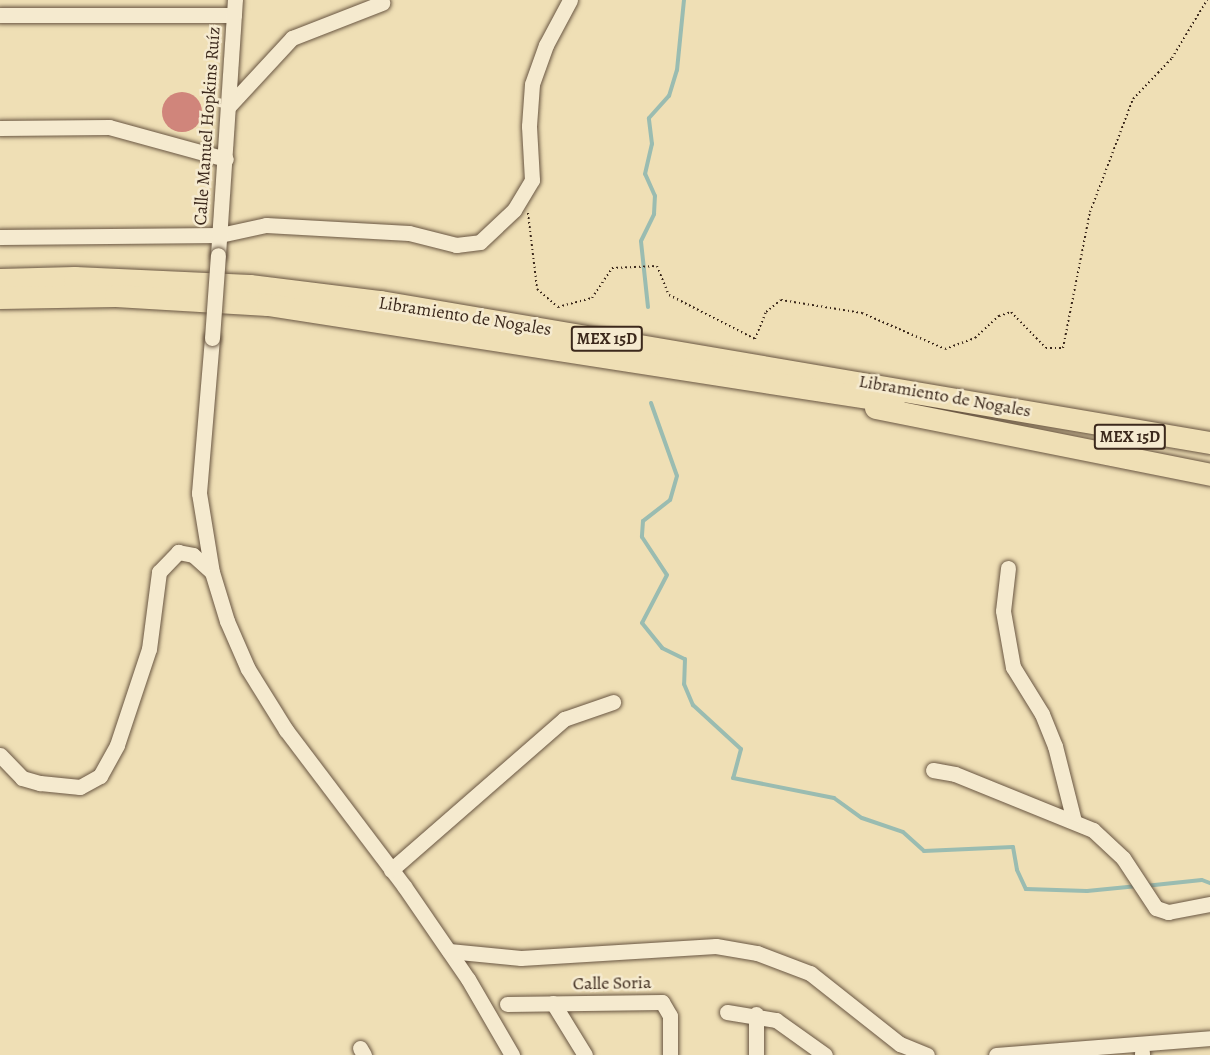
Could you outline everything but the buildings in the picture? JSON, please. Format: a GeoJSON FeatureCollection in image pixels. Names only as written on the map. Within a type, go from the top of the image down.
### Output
{"type":"FeatureCollection","features":[{"type":"Feature","properties":{"kind":"highway","name":"Libramiento de Nogales"},"geometry":{"type":"LineString","coordinates":[[0,280],[203,283],[381,302],[1210,442]]}},
{"type":"Feature","properties":{"kind":"highway","name":"Libramiento de Nogales"},"geometry":{"type":"LineString","coordinates":[[0,298],[116,296],[268,305],[429,327],[763,384],[1040,422],[1210,452]]}},
{"type":"Feature","properties":{"kind":"highway","name":"MEX 15D"},"geometry":{"type":"LineString","coordinates":[[763,384],[1210,463]]}},
{"type":"Feature","properties":{"kind":"highway","name":"MEX 15D"},"geometry":{"type":"LineString","coordinates":[[763,384],[1210,475]]}},
{"type":"Feature","properties":{"kind":"street"},"geometry":{"type":"LineString","coordinates":[[0,237],[220,235],[266,225],[409,233],[467,245],[489,237],[525,194],[535,171],[529,126],[532,84],[546,45],[570,0]]}},
{"type":"Feature","properties":{"kind":"street"},"geometry":{"type":"LineString","coordinates":[[229,106],[277,50],[292,38],[382,3]]}},
{"type":"Feature","properties":{"kind":"street"},"geometry":{"type":"LineString","coordinates":[[0,15],[234,7]]}},
{"type":"Feature","properties":{"kind":"street","name":"Calle Manuel Hopkins Ruíz"},"geometry":{"type":"LineString","coordinates":[[234,7],[226,159],[199,493],[212,572],[248,669],[286,730],[449,951],[512,1055]]}},
{"type":"Feature","properties":{"kind":"street"},"geometry":{"type":"LineString","coordinates":[[0,128],[109,127],[226,159]]}},
{"type":"Feature","properties":{"kind":"street"},"geometry":{"type":"LineString","coordinates":[[0,755],[22,778],[40,783],[80,787],[100,776],[117,745],[149,649],[159,572],[178,552],[193,555],[212,572]]}},
{"type":"Feature","properties":{"kind":"street"},"geometry":{"type":"LineString","coordinates":[[1008,568],[1003,611],[1013,667],[1042,714],[1055,746],[1074,820]]}},
{"type":"Feature","properties":{"kind":"street"},"geometry":{"type":"LineString","coordinates":[[391,870],[564,719],[613,702]]}},
{"type":"Feature","properties":{"kind":"street"},"geometry":{"type":"LineString","coordinates":[[933,770],[956,774],[1074,820],[1107,841],[1156,908],[1168,912],[1210,904]]}},
{"type":"Feature","properties":{"kind":"street"},"geometry":{"type":"LineString","coordinates":[[449,951],[533,958],[716,946],[757,953],[810,973],[900,1044],[927,1055]]}},
{"type":"Feature","properties":{"kind":"street","name":"Calle Soria"},"geometry":{"type":"LineString","coordinates":[[507,1004],[662,1002],[670,1016],[670,1055]]}},
{"type":"Feature","properties":{"kind":"street"},"geometry":{"type":"LineString","coordinates":[[553,1003],[585,1055]]}},
{"type":"Feature","properties":{"kind":"street"},"geometry":{"type":"LineString","coordinates":[[728,1012],[756,1014],[795,1031],[825,1055]]}},
{"type":"Feature","properties":{"kind":"street"},"geometry":{"type":"LineString","coordinates":[[756,1014],[756,1055]]}},
{"type":"Feature","properties":{"kind":"street"},"geometry":{"type":"LineString","coordinates":[[996,1055],[1210,1038]]}},
{"type":"Feature","properties":{"kind":"path"},"geometry":{"type":"LineString","coordinates":[[525,194],[534,240],[537,289],[558,307],[592,298],[612,268],[657,266],[669,295],[755,339],[766,312],[781,300],[862,313],[945,349],[975,338],[999,316],[1011,312],[1046,348],[1063,348],[1090,212],[1132,99],[1172,58],[1207,0]]}},
{"type":"Feature","properties":{"kind":"waterway"},"geometry":{"type":"LineString","coordinates":[[648,307],[641,241],[654,214],[655,196],[645,174],[652,144],[649,118],[669,96],[677,70],[684,0]]}},
{"type":"Feature","properties":{"kind":"waterway"},"geometry":{"type":"LineString","coordinates":[[651,403],[677,476],[670,500],[643,521],[642,537],[667,575],[642,623],[662,648],[685,659],[684,684],[693,705],[741,749],[733,778],[834,798],[862,818],[903,832],[924,851],[1013,847],[1017,870],[1026,889],[1087,891],[1138,886]]}},
{"type":"Feature","properties":{"kind":"waterway"},"geometry":{"type":"LineString","coordinates":[[1145,886],[1202,880],[1210,883]]}}]}
